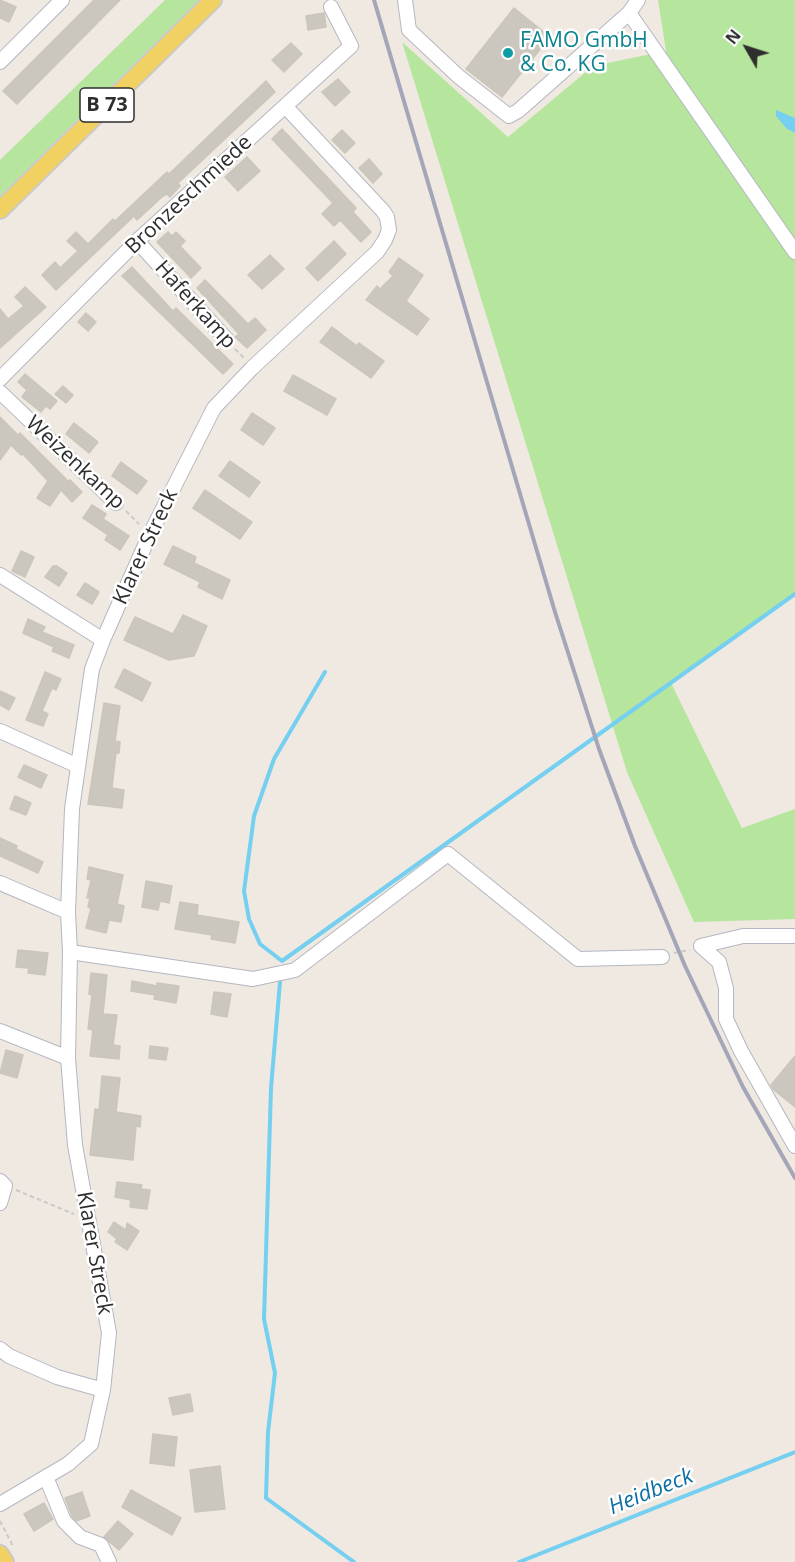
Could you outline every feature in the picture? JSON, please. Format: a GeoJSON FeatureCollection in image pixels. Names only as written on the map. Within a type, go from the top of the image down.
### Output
{"type":"FeatureCollection","features":[{"type":"Feature","properties":{"kind":"main road","name":"B 73"},"geometry":{"type":"LineString","coordinates":[[0,210],[213,0]]}},
{"type":"Feature","properties":{"kind":"street"},"geometry":{"type":"LineString","coordinates":[[0,62],[61,0]]}},
{"type":"Feature","properties":{"kind":"street"},"geometry":{"type":"LineString","coordinates":[[405,0],[410,30],[458,76],[509,116],[519,111],[629,13],[638,0]]}},
{"type":"Feature","properties":{"kind":"street","name":"Bronzeschmiede"},"geometry":{"type":"LineString","coordinates":[[0,379],[137,241],[351,46],[332,7]]}},
{"type":"Feature","properties":{"kind":"street"},"geometry":{"type":"LineString","coordinates":[[629,13],[795,252]]}},
{"type":"Feature","properties":{"kind":"street","name":"Klarer Streck"},"geometry":{"type":"LineString","coordinates":[[0,1504],[68,1464],[91,1444],[103,1390],[109,1333],[75,1145],[68,1058],[70,952],[68,912],[72,809],[92,669],[150,534],[214,408],[252,368],[377,252],[389,230],[387,217],[383,211],[285,106]]}},
{"type":"Feature","properties":{"kind":"street","name":"Haferkamp"},"geometry":{"type":"LineString","coordinates":[[137,241],[227,340]]}},
{"type":"Feature","properties":{"kind":"street","name":"Weizenkamp"},"geometry":{"type":"LineString","coordinates":[[0,392],[116,503]]}},
{"type":"Feature","properties":{"kind":"street"},"geometry":{"type":"LineString","coordinates":[[0,575],[103,640]]}},
{"type":"Feature","properties":{"kind":"street"},"geometry":{"type":"LineString","coordinates":[[0,731],[78,766]]}},
{"type":"Feature","properties":{"kind":"street"},"geometry":{"type":"LineString","coordinates":[[70,952],[253,979],[295,970],[448,854],[578,959],[662,957]]}},
{"type":"Feature","properties":{"kind":"street"},"geometry":{"type":"LineString","coordinates":[[0,884],[68,912]]}},
{"type":"Feature","properties":{"kind":"street"},"geometry":{"type":"LineString","coordinates":[[701,946],[743,936],[795,936]]}},
{"type":"Feature","properties":{"kind":"street"},"geometry":{"type":"LineString","coordinates":[[701,946],[718,962],[726,988],[726,1019],[741,1051],[795,1146]]}},
{"type":"Feature","properties":{"kind":"street"},"geometry":{"type":"LineString","coordinates":[[0,1030],[68,1058]]}},
{"type":"Feature","properties":{"kind":"street"},"geometry":{"type":"LineString","coordinates":[[0,1203],[3,1183]]}},
{"type":"Feature","properties":{"kind":"street"},"geometry":{"type":"LineString","coordinates":[[0,1348],[9,1356],[57,1377],[103,1390]]}},
{"type":"Feature","properties":{"kind":"street"},"geometry":{"type":"LineString","coordinates":[[46,1477],[64,1521],[80,1537],[101,1545],[109,1562]]}},
{"type":"Feature","properties":{"kind":"path","name":"Haferkamp"},"geometry":{"type":"LineString","coordinates":[[227,340],[252,368]]}},
{"type":"Feature","properties":{"kind":"path","name":"Weizenkamp"},"geometry":{"type":"LineString","coordinates":[[116,503],[150,534]]}},
{"type":"Feature","properties":{"kind":"path"},"geometry":{"type":"LineString","coordinates":[[662,957],[701,946]]}},
{"type":"Feature","properties":{"kind":"path"},"geometry":{"type":"LineString","coordinates":[[3,1183],[88,1219]]}},
{"type":"Feature","properties":{"kind":"path"},"geometry":{"type":"LineString","coordinates":[[0,1521],[7,1556]]}},
{"type":"Feature","properties":{"kind":"green space"},"geometry":{"type":"Polygon","coordinates":[[[165,0],[199,0],[0,196],[0,160],[165,0]]]}},
{"type":"Feature","properties":{"kind":"green space"},"geometry":{"type":"Polygon","coordinates":[[[658,0],[795,0],[795,118],[776,111],[787,129],[795,133],[795,594],[671,683],[742,828],[795,809],[795,919],[694,922],[627,772],[402,42],[508,137],[593,66],[666,51],[658,0]]]}},
{"type":"Feature","properties":{"kind":"water"},"geometry":{"type":"Polygon","coordinates":[[[776,110],[795,118],[795,133],[787,129],[776,116],[776,110]]]}},
{"type":"Feature","properties":{"kind":"building"},"geometry":{"type":"Polygon","coordinates":[[[0,0],[16,7],[9,22],[0,18],[0,0]]]}},
{"type":"Feature","properties":{"kind":"building"},"geometry":{"type":"Polygon","coordinates":[[[94,0],[120,0],[17,104],[3,91],[94,0]]]}},
{"type":"Feature","properties":{"kind":"building","name":"FAMO GmbH & Co. KG"},"geometry":{"type":"Polygon","coordinates":[[[514,8],[550,37],[502,97],[466,69],[514,8]]]}},
{"type":"Feature","properties":{"kind":"building"},"geometry":{"type":"Polygon","coordinates":[[[324,13],[326,27],[308,30],[306,16],[324,13]]]}},
{"type":"Feature","properties":{"kind":"building"},"geometry":{"type":"Polygon","coordinates":[[[291,43],[302,54],[284,72],[272,60],[291,43]]]}},
{"type":"Feature","properties":{"kind":"building"},"geometry":{"type":"Polygon","coordinates":[[[338,79],[350,92],[335,106],[322,92],[338,79]]]}},
{"type":"Feature","properties":{"kind":"building"},"geometry":{"type":"Polygon","coordinates":[[[266,81],[275,92],[178,183],[180,186],[170,197],[167,194],[163,196],[137,220],[134,216],[56,290],[42,275],[55,262],[60,268],[78,251],[67,241],[76,232],[88,244],[167,172],[169,174],[266,81]]]}},
{"type":"Feature","properties":{"kind":"building"},"geometry":{"type":"Polygon","coordinates":[[[282,129],[356,208],[353,212],[371,232],[361,242],[340,220],[334,226],[322,214],[333,203],[272,139],[282,129]]]}},
{"type":"Feature","properties":{"kind":"building"},"geometry":{"type":"Polygon","coordinates":[[[342,130],[355,143],[345,153],[332,140],[342,130]]]}},
{"type":"Feature","properties":{"kind":"building"},"geometry":{"type":"Polygon","coordinates":[[[247,157],[260,171],[238,191],[225,177],[247,157]]]}},
{"type":"Feature","properties":{"kind":"building"},"geometry":{"type":"Polygon","coordinates":[[[369,159],[382,174],[373,183],[359,168],[369,159]]]}},
{"type":"Feature","properties":{"kind":"building"},"geometry":{"type":"Polygon","coordinates":[[[168,232],[172,236],[176,232],[185,241],[180,246],[201,268],[191,278],[157,242],[168,232]]]}},
{"type":"Feature","properties":{"kind":"building"},"geometry":{"type":"Polygon","coordinates":[[[334,241],[346,254],[318,281],[306,268],[334,241]]]}},
{"type":"Feature","properties":{"kind":"building"},"geometry":{"type":"Polygon","coordinates":[[[270,255],[284,269],[262,289],[248,275],[270,255]]]}},
{"type":"Feature","properties":{"kind":"building"},"geometry":{"type":"Polygon","coordinates":[[[399,258],[423,275],[406,301],[429,319],[417,335],[366,300],[377,286],[380,289],[393,276],[389,272],[399,258]]]}},
{"type":"Feature","properties":{"kind":"building"},"geometry":{"type":"Polygon","coordinates":[[[132,267],[173,311],[176,308],[233,364],[223,374],[122,276],[132,267]]]}},
{"type":"Feature","properties":{"kind":"building"},"geometry":{"type":"Polygon","coordinates":[[[205,280],[248,324],[255,318],[266,330],[247,348],[235,337],[239,334],[197,288],[205,280]]]}},
{"type":"Feature","properties":{"kind":"building"},"geometry":{"type":"Polygon","coordinates":[[[25,287],[46,307],[0,348],[0,309],[8,319],[24,306],[15,297],[25,287]]]}},
{"type":"Feature","properties":{"kind":"building"},"geometry":{"type":"Polygon","coordinates":[[[86,313],[96,322],[88,331],[78,322],[86,313]]]}},
{"type":"Feature","properties":{"kind":"building"},"geometry":{"type":"Polygon","coordinates":[[[332,327],[357,346],[359,343],[384,361],[371,378],[320,342],[332,327]]]}},
{"type":"Feature","properties":{"kind":"building"},"geometry":{"type":"Polygon","coordinates":[[[25,374],[57,401],[50,409],[46,406],[41,412],[22,397],[27,390],[18,382],[25,374]]]}},
{"type":"Feature","properties":{"kind":"building"},"geometry":{"type":"Polygon","coordinates":[[[293,375],[336,399],[327,415],[284,391],[293,375]]]}},
{"type":"Feature","properties":{"kind":"building"},"geometry":{"type":"Polygon","coordinates":[[[63,386],[73,395],[66,403],[55,394],[63,386]]]}},
{"type":"Feature","properties":{"kind":"building"},"geometry":{"type":"Polygon","coordinates":[[[252,413],[275,428],[263,445],[241,430],[252,413]]]}},
{"type":"Feature","properties":{"kind":"building"},"geometry":{"type":"Polygon","coordinates":[[[0,417],[82,492],[72,502],[61,490],[50,506],[37,498],[48,481],[23,454],[21,455],[11,445],[0,460],[0,417]]]}},
{"type":"Feature","properties":{"kind":"building"},"geometry":{"type":"Polygon","coordinates":[[[74,423],[98,442],[89,453],[66,434],[74,423]]]}},
{"type":"Feature","properties":{"kind":"building"},"geometry":{"type":"Polygon","coordinates":[[[230,461],[260,482],[249,497],[219,476],[230,461]]]}},
{"type":"Feature","properties":{"kind":"building"},"geometry":{"type":"Polygon","coordinates":[[[121,462],[147,481],[137,494],[112,476],[121,462]]]}},
{"type":"Feature","properties":{"kind":"building"},"geometry":{"type":"Polygon","coordinates":[[[205,490],[252,522],[240,539],[193,508],[205,490]]]}},
{"type":"Feature","properties":{"kind":"building"},"geometry":{"type":"Polygon","coordinates":[[[92,505],[106,514],[103,519],[129,536],[120,550],[105,540],[108,535],[83,518],[92,505]]]}},
{"type":"Feature","properties":{"kind":"building"},"geometry":{"type":"Polygon","coordinates":[[[173,546],[196,557],[194,563],[230,580],[222,599],[198,587],[200,582],[164,564],[173,546]]]}},
{"type":"Feature","properties":{"kind":"building"},"geometry":{"type":"Polygon","coordinates":[[[21,551],[34,557],[25,577],[12,571],[21,551]]]}},
{"type":"Feature","properties":{"kind":"building"},"geometry":{"type":"Polygon","coordinates":[[[53,566],[67,573],[59,586],[45,577],[53,566]]]}},
{"type":"Feature","properties":{"kind":"building"},"geometry":{"type":"Polygon","coordinates":[[[85,583],[99,592],[92,604],[77,595],[85,583]]]}},
{"type":"Feature","properties":{"kind":"building"},"geometry":{"type":"Polygon","coordinates":[[[183,615],[207,626],[194,656],[169,660],[124,640],[135,617],[173,634],[183,615]]]}},
{"type":"Feature","properties":{"kind":"building"},"geometry":{"type":"Polygon","coordinates":[[[28,619],[45,627],[42,632],[74,645],[69,658],[52,651],[54,647],[23,633],[28,619]]]}},
{"type":"Feature","properties":{"kind":"building"},"geometry":{"type":"Polygon","coordinates":[[[124,669],[151,683],[142,701],[115,687],[124,669]]]}},
{"type":"Feature","properties":{"kind":"building"},"geometry":{"type":"Polygon","coordinates":[[[45,672],[61,679],[56,690],[52,688],[42,711],[48,714],[43,726],[26,720],[45,672]]]}},
{"type":"Feature","properties":{"kind":"building"},"geometry":{"type":"Polygon","coordinates":[[[0,691],[15,698],[9,710],[0,705],[0,691]]]}},
{"type":"Feature","properties":{"kind":"building"},"geometry":{"type":"Polygon","coordinates":[[[104,703],[120,706],[115,741],[120,742],[119,753],[116,753],[112,788],[124,790],[122,808],[88,804],[104,703]]]}},
{"type":"Feature","properties":{"kind":"building"},"geometry":{"type":"Polygon","coordinates":[[[24,765],[47,775],[41,788],[18,777],[24,765]]]}},
{"type":"Feature","properties":{"kind":"building"},"geometry":{"type":"Polygon","coordinates":[[[15,796],[31,803],[26,815],[10,809],[15,796]]]}},
{"type":"Feature","properties":{"kind":"building"},"geometry":{"type":"Polygon","coordinates":[[[0,838],[17,846],[16,849],[43,862],[38,873],[0,856],[0,838]]]}},
{"type":"Feature","properties":{"kind":"building"},"geometry":{"type":"Polygon","coordinates":[[[89,867],[123,875],[117,904],[124,906],[121,922],[109,920],[106,933],[86,928],[91,908],[88,907],[90,898],[87,898],[91,880],[87,879],[89,867]]]}},
{"type":"Feature","properties":{"kind":"building"},"geometry":{"type":"Polygon","coordinates":[[[146,881],[172,886],[169,903],[160,901],[158,910],[142,907],[146,881]]]}},
{"type":"Feature","properties":{"kind":"building"},"geometry":{"type":"Polygon","coordinates":[[[180,902],[198,905],[197,915],[239,922],[235,943],[211,939],[212,935],[175,929],[180,902]]]}},
{"type":"Feature","properties":{"kind":"building"},"geometry":{"type":"Polygon","coordinates":[[[18,950],[48,953],[45,975],[28,973],[29,968],[16,967],[18,950]]]}},
{"type":"Feature","properties":{"kind":"building"},"geometry":{"type":"Polygon","coordinates":[[[91,973],[107,975],[103,1014],[117,1015],[113,1045],[120,1046],[119,1059],[90,1056],[93,1030],[88,1029],[92,995],[89,994],[91,973]]]}},
{"type":"Feature","properties":{"kind":"building"},"geometry":{"type":"Polygon","coordinates":[[[132,981],[157,986],[157,983],[179,986],[176,1003],[154,999],[155,995],[131,991],[132,981]]]}},
{"type":"Feature","properties":{"kind":"building"},"geometry":{"type":"Polygon","coordinates":[[[214,992],[231,994],[227,1017],[211,1014],[214,992]]]}},
{"type":"Feature","properties":{"kind":"building"},"geometry":{"type":"Polygon","coordinates":[[[150,1046],[168,1048],[166,1060],[149,1058],[150,1046]]]}},
{"type":"Feature","properties":{"kind":"building"},"geometry":{"type":"Polygon","coordinates":[[[6,1050],[23,1055],[17,1078],[0,1073],[6,1050]]]}},
{"type":"Feature","properties":{"kind":"building"},"geometry":{"type":"Polygon","coordinates":[[[795,1056],[795,1107],[771,1085],[795,1056]]]}},
{"type":"Feature","properties":{"kind":"building"},"geometry":{"type":"Polygon","coordinates":[[[102,1076],[120,1078],[116,1112],[141,1116],[140,1127],[136,1126],[133,1160],[90,1155],[95,1109],[99,1110],[102,1076]]]}},
{"type":"Feature","properties":{"kind":"building"},"geometry":{"type":"Polygon","coordinates":[[[117,1182],[142,1185],[141,1189],[150,1190],[147,1209],[130,1207],[131,1200],[115,1197],[117,1182]]]}},
{"type":"Feature","properties":{"kind":"building"},"geometry":{"type":"Polygon","coordinates":[[[114,1222],[126,1230],[127,1223],[139,1231],[127,1250],[115,1242],[117,1239],[108,1232],[114,1222]]]}},
{"type":"Feature","properties":{"kind":"building"},"geometry":{"type":"Polygon","coordinates":[[[190,1394],[193,1411],[173,1415],[169,1398],[190,1394]]]}},
{"type":"Feature","properties":{"kind":"building"},"geometry":{"type":"Polygon","coordinates":[[[153,1434],[177,1437],[174,1466],[150,1463],[153,1434]]]}},
{"type":"Feature","properties":{"kind":"building"},"geometry":{"type":"Polygon","coordinates":[[[220,1466],[225,1509],[195,1512],[190,1470],[220,1466]]]}},
{"type":"Feature","properties":{"kind":"building"},"geometry":{"type":"Polygon","coordinates":[[[131,1490],[181,1518],[172,1535],[122,1507],[131,1490]]]}},
{"type":"Feature","properties":{"kind":"building"},"geometry":{"type":"Polygon","coordinates":[[[82,1492],[90,1516],[76,1521],[65,1498],[82,1492]]]}},
{"type":"Feature","properties":{"kind":"building"},"geometry":{"type":"Polygon","coordinates":[[[44,1503],[53,1519],[34,1531],[24,1514],[44,1503]]]}},
{"type":"Feature","properties":{"kind":"building"},"geometry":{"type":"Polygon","coordinates":[[[118,1521],[133,1534],[119,1550],[104,1537],[118,1521]]]}},
{"type":"Feature","properties":{"kind":"waterway"},"geometry":{"type":"LineString","coordinates":[[325,672],[274,759],[254,816],[244,891],[249,919],[260,944],[282,961],[795,594]]}},
{"type":"Feature","properties":{"kind":"waterway"},"geometry":{"type":"LineString","coordinates":[[280,982],[271,1088],[264,1319],[275,1373],[268,1432],[266,1498],[354,1562]]}},
{"type":"Feature","properties":{"kind":"waterway","name":"Heidbeck"},"geometry":{"type":"LineString","coordinates":[[519,1562],[795,1452]]}},
{"type":"Feature","properties":{"kind":"railway"},"geometry":{"type":"LineString","coordinates":[[374,0],[555,612],[599,749],[635,846],[685,966],[743,1087],[795,1178]]}},
{"type":"Feature","properties":{"kind":"place","name":"FAMO GmbH & Co. KG"},"geometry":{"type":"Point","coordinates":[508,53]}}]}
